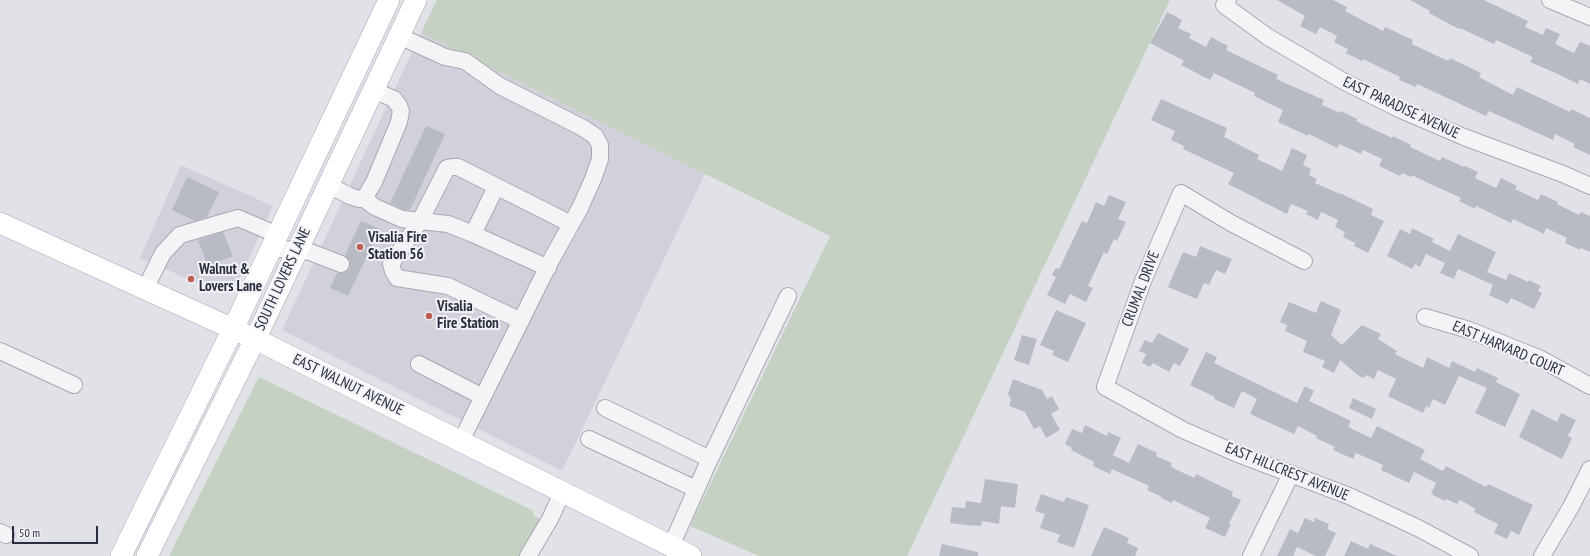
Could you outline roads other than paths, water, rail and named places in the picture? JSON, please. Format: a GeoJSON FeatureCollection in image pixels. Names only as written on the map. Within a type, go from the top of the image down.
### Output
{"type":"FeatureCollection","features":[{"type":"Feature","properties":{"kind":"main road","name":"SOUTH LOVERS LANE"},"geometry":{"type":"LineString","coordinates":[[121,556],[234,329],[389,0]]}},
{"type":"Feature","properties":{"kind":"main road","name":"SOUTH LOVERS LANE"},"geometry":{"type":"LineString","coordinates":[[147,556],[255,339],[416,0]]}},
{"type":"Feature","properties":{"kind":"main road","name":"EAST WALNUT AVENUE"},"geometry":{"type":"LineString","coordinates":[[0,223],[255,339],[691,556]]}},
{"type":"Feature","properties":{"kind":"street"},"geometry":{"type":"LineString","coordinates":[[1550,0],[1590,17]]}},
{"type":"Feature","properties":{"kind":"street","name":"EAST PARADISE AVENUE"},"geometry":{"type":"LineString","coordinates":[[1226,2],[1268,37],[1343,81],[1395,107],[1464,137],[1563,174],[1590,186]]}},
{"type":"Feature","properties":{"kind":"street"},"geometry":{"type":"LineString","coordinates":[[398,36],[444,57],[465,61],[491,80],[583,128],[595,136],[600,145],[600,159],[593,179],[461,441]]}},
{"type":"Feature","properties":{"kind":"street"},"geometry":{"type":"LineString","coordinates":[[364,198],[374,182],[399,122],[401,111],[394,99],[373,90]]}},
{"type":"Feature","properties":{"kind":"street"},"geometry":{"type":"LineString","coordinates":[[521,321],[448,286],[397,278],[391,264],[420,221],[447,168],[458,168],[571,224]]}},
{"type":"Feature","properties":{"kind":"street"},"geometry":{"type":"LineString","coordinates":[[328,185],[350,196],[359,199],[364,198],[375,207],[388,214],[402,219],[448,224],[548,268]]}},
{"type":"Feature","properties":{"kind":"street"},"geometry":{"type":"LineString","coordinates":[[473,234],[496,187]]}},
{"type":"Feature","properties":{"kind":"street","name":"CRUMAL DRIVE"},"geometry":{"type":"LineString","coordinates":[[1104,386],[1143,281],[1181,194],[1304,262]]}},
{"type":"Feature","properties":{"kind":"street"},"geometry":{"type":"LineString","coordinates":[[145,289],[163,253],[180,235],[238,218],[275,242],[297,250],[310,252],[341,264]]}},
{"type":"Feature","properties":{"kind":"street"},"geometry":{"type":"LineString","coordinates":[[671,546],[710,459],[788,296]]}},
{"type":"Feature","properties":{"kind":"street","name":"EAST HARVARD COURT"},"geometry":{"type":"LineString","coordinates":[[1425,317],[1469,330],[1541,360],[1590,386]]}},
{"type":"Feature","properties":{"kind":"street"},"geometry":{"type":"LineString","coordinates":[[0,351],[74,385]]}},
{"type":"Feature","properties":{"kind":"street"},"geometry":{"type":"LineString","coordinates":[[419,364],[483,397]]}},
{"type":"Feature","properties":{"kind":"street","name":"EAST HILLCREST AVENUE"},"geometry":{"type":"LineString","coordinates":[[1104,386],[1183,430],[1238,454],[1349,496],[1418,528],[1470,556]]}},
{"type":"Feature","properties":{"kind":"street"},"geometry":{"type":"LineString","coordinates":[[605,408],[710,459]]}},
{"type":"Feature","properties":{"kind":"street"},"geometry":{"type":"LineString","coordinates":[[589,439],[696,489]]}},
{"type":"Feature","properties":{"kind":"street"},"geometry":{"type":"LineString","coordinates":[[1542,556],[1572,505],[1590,469]]}},
{"type":"Feature","properties":{"kind":"street"},"geometry":{"type":"LineString","coordinates":[[1251,556],[1291,474]]}},
{"type":"Feature","properties":{"kind":"street"},"geometry":{"type":"LineString","coordinates":[[528,556],[550,519],[562,493]]}},
{"type":"Feature","properties":{"kind":"place","name":"Visalia Fire Station 56"},"geometry":{"type":"Point","coordinates":[360,247]}},
{"type":"Feature","properties":{"kind":"place","name":"Walnut & Lovers Lane"},"geometry":{"type":"Point","coordinates":[191,279]}},
{"type":"Feature","properties":{"kind":"place","name":"Visalia Fire Station"},"geometry":{"type":"Point","coordinates":[429,316]}}]}
